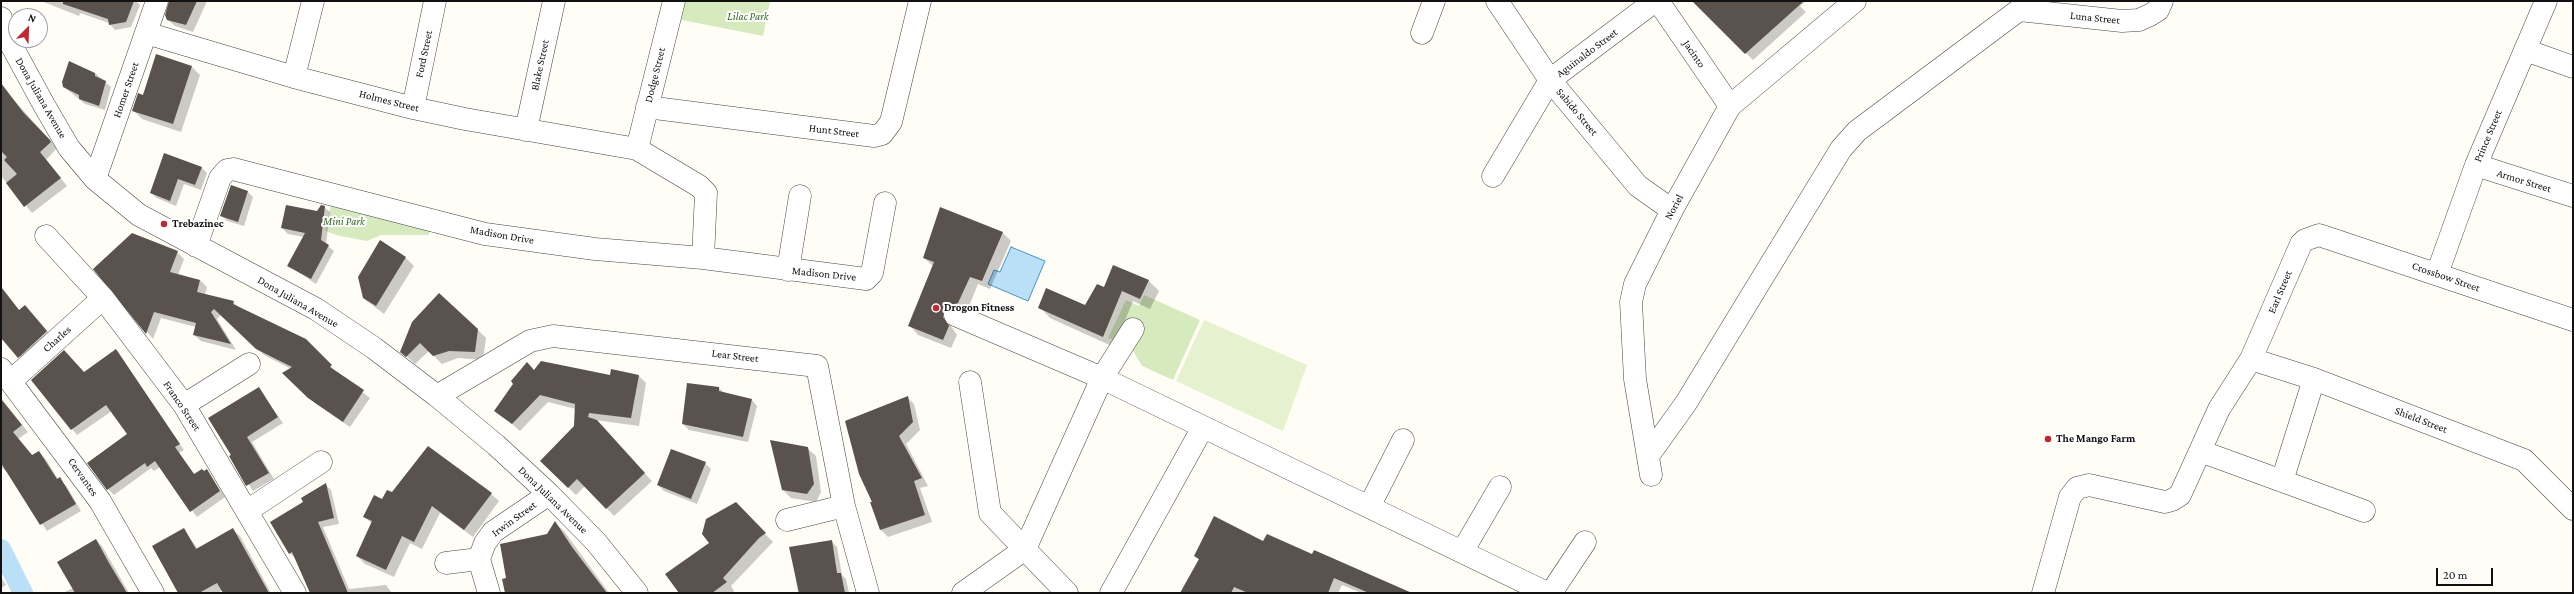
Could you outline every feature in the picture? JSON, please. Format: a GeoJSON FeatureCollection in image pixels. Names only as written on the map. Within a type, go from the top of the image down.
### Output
{"type":"FeatureCollection","features":[{"type":"Feature","properties":{"kind":"street","name":"Homer Street"},"geometry":{"type":"LineString","coordinates":[[95,179],[157,1]]}},
{"type":"Feature","properties":{"kind":"street"},"geometry":{"type":"LineString","coordinates":[[294,77],[313,1]]}},
{"type":"Feature","properties":{"kind":"street","name":"Ford Street"},"geometry":{"type":"LineString","coordinates":[[413,108],[435,1]]}},
{"type":"Feature","properties":{"kind":"street","name":"Blake Street"},"geometry":{"type":"LineString","coordinates":[[526,130],[554,1]]}},
{"type":"Feature","properties":{"kind":"street","name":"Dodge Street"},"geometry":{"type":"LineString","coordinates":[[637,149],[674,1]]}},
{"type":"Feature","properties":{"kind":"street","name":"Hunt Street"},"geometry":{"type":"LineString","coordinates":[[647,107],[874,136],[882,134],[891,122],[920,1]]}},
{"type":"Feature","properties":{"kind":"street"},"geometry":{"type":"LineString","coordinates":[[1422,33],[1434,1]]}},
{"type":"Feature","properties":{"kind":"street","name":"Sabido Street"},"geometry":{"type":"LineString","coordinates":[[1497,1],[1550,80],[1638,186],[1672,210]]}},
{"type":"Feature","properties":{"kind":"street","name":"Aguinaldo Street"},"geometry":{"type":"LineString","coordinates":[[1493,176],[1550,80],[1655,1]]}},
{"type":"Feature","properties":{"kind":"street","name":"Jacinto"},"geometry":{"type":"LineString","coordinates":[[1658,1],[1730,106]]}},
{"type":"Feature","properties":{"kind":"street","name":"Noriel"},"geometry":{"type":"LineString","coordinates":[[1855,1],[1730,106],[1672,210],[1635,284],[1631,302],[1635,379],[1649,466],[1840,149],[1857,131],[2015,5]]}},
{"type":"Feature","properties":{"kind":"street","name":"Luna Street"},"geometry":{"type":"LineString","coordinates":[[2015,5],[2122,21],[2139,20],[2150,15],[2158,10],[2162,1]]}},
{"type":"Feature","properties":{"kind":"street","name":"Prince Street"},"geometry":{"type":"LineString","coordinates":[[2437,274],[2476,165],[2546,1]]}},
{"type":"Feature","properties":{"kind":"street","name":"Dona Juliana Avenue"},"geometry":{"type":"LineString","coordinates":[[1,18],[8,39],[69,148],[95,179],[140,215],[316,309],[374,348],[437,396],[496,446],[549,494],[596,542],[637,593]]}},
{"type":"Feature","properties":{"kind":"street","name":"Holmes Street"},"geometry":{"type":"LineString","coordinates":[[146,33],[294,77],[413,108],[526,130],[637,149]]}},
{"type":"Feature","properties":{"kind":"street"},"geometry":{"type":"LineString","coordinates":[[2525,50],[2573,67]]}},
{"type":"Feature","properties":{"kind":"street"},"geometry":{"type":"LineString","coordinates":[[637,149],[699,186],[706,193],[703,258]]}},
{"type":"Feature","properties":{"kind":"street","name":"Armor Street"},"geometry":{"type":"LineString","coordinates":[[2476,165],[2573,196]]}},
{"type":"Feature","properties":{"kind":"street","name":"Madison Drive"},"geometry":{"type":"LineString","coordinates":[[196,246],[220,178],[227,170],[232,169],[485,234],[595,249],[703,258],[866,279],[872,273],[885,203]]}},
{"type":"Feature","properties":{"kind":"street"},"geometry":{"type":"LineString","coordinates":[[788,270],[800,196]]}},
{"type":"Feature","properties":{"kind":"street","name":"Crossbow Street"},"geometry":{"type":"LineString","coordinates":[[2318,235],[2573,320]]}},
{"type":"Feature","properties":{"kind":"street","name":"Earl Street"},"geometry":{"type":"LineString","coordinates":[[2043,593],[2070,496],[2077,488],[2089,485],[2165,502],[2180,495],[2220,409],[2252,359],[2301,244],[2309,238],[2318,235]]}},
{"type":"Feature","properties":{"kind":"street","name":"Franco Street"},"geometry":{"type":"LineString","coordinates":[[46,236],[103,298],[184,405],[294,593]]}},
{"type":"Feature","properties":{"kind":"street","name":"Charles"},"geometry":{"type":"LineString","coordinates":[[6,375],[103,298]]}},
{"type":"Feature","properties":{"kind":"street"},"geometry":{"type":"LineString","coordinates":[[955,315],[1102,378],[1547,593]]}},
{"type":"Feature","properties":{"kind":"street"},"geometry":{"type":"LineString","coordinates":[[963,593],[1025,549],[1102,378],[1133,329]]}},
{"type":"Feature","properties":{"kind":"street","name":"Lear Street"},"geometry":{"type":"LineString","coordinates":[[437,396],[530,341],[553,336],[817,366],[844,506],[868,593]]}},
{"type":"Feature","properties":{"kind":"street","name":"Shield Street"},"geometry":{"type":"LineString","coordinates":[[2252,359],[2314,379],[2524,460],[2573,509]]}},
{"type":"Feature","properties":{"kind":"street"},"geometry":{"type":"LineString","coordinates":[[184,405],[249,364]]}},
{"type":"Feature","properties":{"kind":"street","name":"Cervantes"},"geometry":{"type":"LineString","coordinates":[[6,375],[100,501],[153,593]]}},
{"type":"Feature","properties":{"kind":"street"},"geometry":{"type":"LineString","coordinates":[[2282,481],[2314,379]]}},
{"type":"Feature","properties":{"kind":"street"},"geometry":{"type":"LineString","coordinates":[[970,382],[990,513],[1067,593]]}},
{"type":"Feature","properties":{"kind":"street"},"geometry":{"type":"LineString","coordinates":[[1111,593],[1203,427]]}},
{"type":"Feature","properties":{"kind":"street"},"geometry":{"type":"LineString","coordinates":[[1369,507],[1403,440]]}},
{"type":"Feature","properties":{"kind":"street"},"geometry":{"type":"LineString","coordinates":[[2200,451],[2364,511]]}},
{"type":"Feature","properties":{"kind":"street"},"geometry":{"type":"LineString","coordinates":[[247,511],[321,462]]}},
{"type":"Feature","properties":{"kind":"street"},"geometry":{"type":"LineString","coordinates":[[1462,552],[1500,487]]}},
{"type":"Feature","properties":{"kind":"street","name":"Irwin Street"},"geometry":{"type":"LineString","coordinates":[[479,559],[485,543],[493,532],[549,494]]}},
{"type":"Feature","properties":{"kind":"street"},"geometry":{"type":"LineString","coordinates":[[787,520],[844,506]]}},
{"type":"Feature","properties":{"kind":"street"},"geometry":{"type":"LineString","coordinates":[[1552,593],[1585,542]]}},
{"type":"Feature","properties":{"kind":"street"},"geometry":{"type":"LineString","coordinates":[[446,563],[479,559],[489,593]]}},
{"type":"Feature","properties":{"kind":"green space","name":"Lilac Park"},"geometry":{"type":"Polygon","coordinates":[[[682,1],[770,1],[763,36],[677,19],[682,1]]]}},
{"type":"Feature","properties":{"kind":"green space","name":"Mini Park"},"geometry":{"type":"Polygon","coordinates":[[[331,205],[432,229],[428,235],[381,235],[367,241],[340,236],[325,231],[331,205]]]}},
{"type":"Feature","properties":{"kind":"green space"},"geometry":{"type":"Polygon","coordinates":[[[1144,295],[1200,320],[1173,380],[1142,366],[1130,346],[1108,338],[1126,300],[1139,306],[1144,295]]]}},
{"type":"Feature","properties":{"kind":"green space"},"geometry":{"type":"Polygon","coordinates":[[[1204,320],[1307,365],[1283,431],[1176,381],[1204,320]]]}},
{"type":"Feature","properties":{"kind":"water"},"geometry":{"type":"Polygon","coordinates":[[[1011,247],[1045,261],[1028,301],[988,284],[994,270],[1000,272],[1011,247]]]}},
{"type":"Feature","properties":{"kind":"building"},"geometry":{"type":"Polygon","coordinates":[[[63,1],[134,1],[126,22],[109,25],[108,19],[63,4],[63,1]]]}},
{"type":"Feature","properties":{"kind":"building"},"geometry":{"type":"Polygon","coordinates":[[[169,1],[197,1],[186,25],[167,20],[165,15],[169,1]]]}},
{"type":"Feature","properties":{"kind":"building"},"geometry":{"type":"Polygon","coordinates":[[[1692,1],[1804,1],[1745,54],[1692,1]]]}},
{"type":"Feature","properties":{"kind":"building"},"geometry":{"type":"Polygon","coordinates":[[[156,54],[192,66],[173,124],[132,111],[138,93],[143,95],[156,54]]]}},
{"type":"Feature","properties":{"kind":"building"},"geometry":{"type":"Polygon","coordinates":[[[69,61],[95,73],[95,76],[106,81],[99,106],[79,99],[79,95],[63,87],[62,82],[69,61]]]}},
{"type":"Feature","properties":{"kind":"building"},"geometry":{"type":"Polygon","coordinates":[[[1,83],[23,112],[50,140],[51,142],[40,152],[61,178],[24,207],[6,183],[17,174],[4,160],[7,157],[1,151],[1,83]]]}},
{"type":"Feature","properties":{"kind":"building"},"geometry":{"type":"Polygon","coordinates":[[[164,153],[202,167],[195,185],[178,179],[170,201],[150,193],[164,153]]]}},
{"type":"Feature","properties":{"kind":"building"},"geometry":{"type":"Polygon","coordinates":[[[231,185],[248,191],[238,222],[220,216],[231,185]]]}},
{"type":"Feature","properties":{"kind":"building"},"geometry":{"type":"Polygon","coordinates":[[[286,205],[317,211],[321,205],[325,206],[321,240],[329,245],[311,279],[287,266],[305,233],[281,228],[286,205]]]}},
{"type":"Feature","properties":{"kind":"building"},"geometry":{"type":"Polygon","coordinates":[[[940,207],[1003,232],[982,281],[970,277],[958,303],[948,305],[944,310],[943,317],[949,326],[943,340],[908,326],[934,262],[923,258],[940,207]]]}},
{"type":"Feature","properties":{"kind":"building"},"geometry":{"type":"Polygon","coordinates":[[[132,233],[178,251],[170,272],[200,280],[197,292],[234,301],[233,304],[306,339],[332,365],[330,367],[364,390],[343,422],[308,398],[282,373],[292,367],[256,349],[214,309],[211,312],[231,344],[193,335],[196,323],[154,312],[146,334],[93,269],[132,233]]]}},
{"type":"Feature","properties":{"kind":"building"},"geometry":{"type":"Polygon","coordinates":[[[380,240],[406,257],[376,306],[363,298],[358,277],[380,240]]]}},
{"type":"Feature","properties":{"kind":"building"},"geometry":{"type":"Polygon","coordinates":[[[1113,265],[1149,280],[1140,299],[1122,291],[1103,337],[1038,308],[1046,288],[1085,305],[1097,284],[1104,287],[1113,265]]]}},
{"type":"Feature","properties":{"kind":"building"},"geometry":{"type":"Polygon","coordinates":[[[1,287],[19,310],[25,305],[47,331],[18,358],[1,338],[1,287]]]}},
{"type":"Feature","properties":{"kind":"building"},"geometry":{"type":"Polygon","coordinates":[[[439,293],[478,329],[475,352],[449,351],[433,356],[420,343],[406,357],[400,352],[412,322],[439,293]]]}},
{"type":"Feature","properties":{"kind":"building"},"geometry":{"type":"Polygon","coordinates":[[[116,349],[180,444],[175,447],[194,474],[202,469],[204,471],[207,469],[220,491],[190,512],[155,461],[147,467],[145,463],[107,490],[87,463],[127,434],[106,405],[71,430],[31,380],[64,350],[84,372],[116,349]]]}},
{"type":"Feature","properties":{"kind":"building"},"geometry":{"type":"Polygon","coordinates":[[[541,361],[610,375],[611,369],[639,375],[631,418],[589,413],[588,417],[597,420],[645,473],[606,509],[577,479],[568,488],[540,461],[574,426],[575,404],[540,395],[512,424],[494,411],[513,384],[511,381],[527,362],[534,370],[541,361]]]}},
{"type":"Feature","properties":{"kind":"building"},"geometry":{"type":"Polygon","coordinates":[[[687,383],[719,387],[719,391],[752,399],[743,437],[682,424],[687,383]]]}},
{"type":"Feature","properties":{"kind":"building"},"geometry":{"type":"Polygon","coordinates":[[[259,387],[278,417],[247,437],[269,473],[246,486],[229,456],[231,455],[208,418],[259,387]]]}},
{"type":"Feature","properties":{"kind":"building"},"geometry":{"type":"Polygon","coordinates":[[[908,396],[913,422],[899,436],[922,478],[914,481],[925,515],[880,530],[870,502],[872,502],[859,474],[845,421],[908,396]]]}},
{"type":"Feature","properties":{"kind":"building"},"geometry":{"type":"Polygon","coordinates":[[[1,399],[22,425],[13,432],[32,455],[39,451],[57,479],[60,477],[76,504],[40,525],[1,463],[1,399]]]}},
{"type":"Feature","properties":{"kind":"building"},"geometry":{"type":"Polygon","coordinates":[[[770,440],[808,447],[814,484],[807,494],[782,490],[770,440]]]}},
{"type":"Feature","properties":{"kind":"building"},"geometry":{"type":"Polygon","coordinates":[[[428,446],[492,493],[464,530],[432,506],[414,542],[402,536],[386,570],[356,556],[372,521],[363,517],[374,495],[382,499],[387,490],[392,492],[428,446]]]}},
{"type":"Feature","properties":{"kind":"building"},"geometry":{"type":"Polygon","coordinates":[[[671,449],[706,462],[691,499],[657,485],[671,449]]]}},
{"type":"Feature","properties":{"kind":"building"},"geometry":{"type":"Polygon","coordinates":[[[326,483],[334,518],[318,522],[348,593],[310,593],[292,552],[289,554],[270,522],[303,502],[301,498],[326,483]]]}},
{"type":"Feature","properties":{"kind":"building"},"geometry":{"type":"Polygon","coordinates":[[[736,502],[766,533],[759,538],[723,578],[727,582],[712,593],[679,593],[665,574],[709,543],[702,534],[706,519],[736,502]]]}},
{"type":"Feature","properties":{"kind":"building"},"geometry":{"type":"Polygon","coordinates":[[[1214,516],[1263,541],[1267,534],[1312,554],[1314,550],[1412,593],[1369,593],[1334,578],[1328,593],[1248,593],[1234,587],[1231,593],[1180,593],[1199,559],[1194,556],[1214,516]]]}},
{"type":"Feature","properties":{"kind":"building"},"geometry":{"type":"Polygon","coordinates":[[[555,521],[572,547],[607,593],[505,593],[502,579],[506,578],[500,544],[547,534],[555,521]]]}},
{"type":"Feature","properties":{"kind":"building"},"geometry":{"type":"Polygon","coordinates":[[[184,528],[196,549],[233,528],[269,593],[223,593],[217,583],[199,593],[178,593],[152,546],[184,528]]]}},
{"type":"Feature","properties":{"kind":"building"},"geometry":{"type":"Polygon","coordinates":[[[96,539],[127,593],[75,593],[57,562],[96,539]]]}},
{"type":"Feature","properties":{"kind":"building"},"geometry":{"type":"Polygon","coordinates":[[[832,540],[837,573],[841,573],[845,593],[799,593],[789,547],[832,540]]]}},
{"type":"Feature","properties":{"kind":"waterway"},"geometry":{"type":"LineString","coordinates":[[1,549],[23,593]]}},
{"type":"Feature","properties":{"kind":"place","name":"Trebazinec"},"geometry":{"type":"Point","coordinates":[164,224]}},
{"type":"Feature","properties":{"kind":"place","name":"Drogon Fitness"},"geometry":{"type":"Point","coordinates":[936,308]}},
{"type":"Feature","properties":{"kind":"place","name":"The Mango Farm"},"geometry":{"type":"Point","coordinates":[2048,439]}}]}
